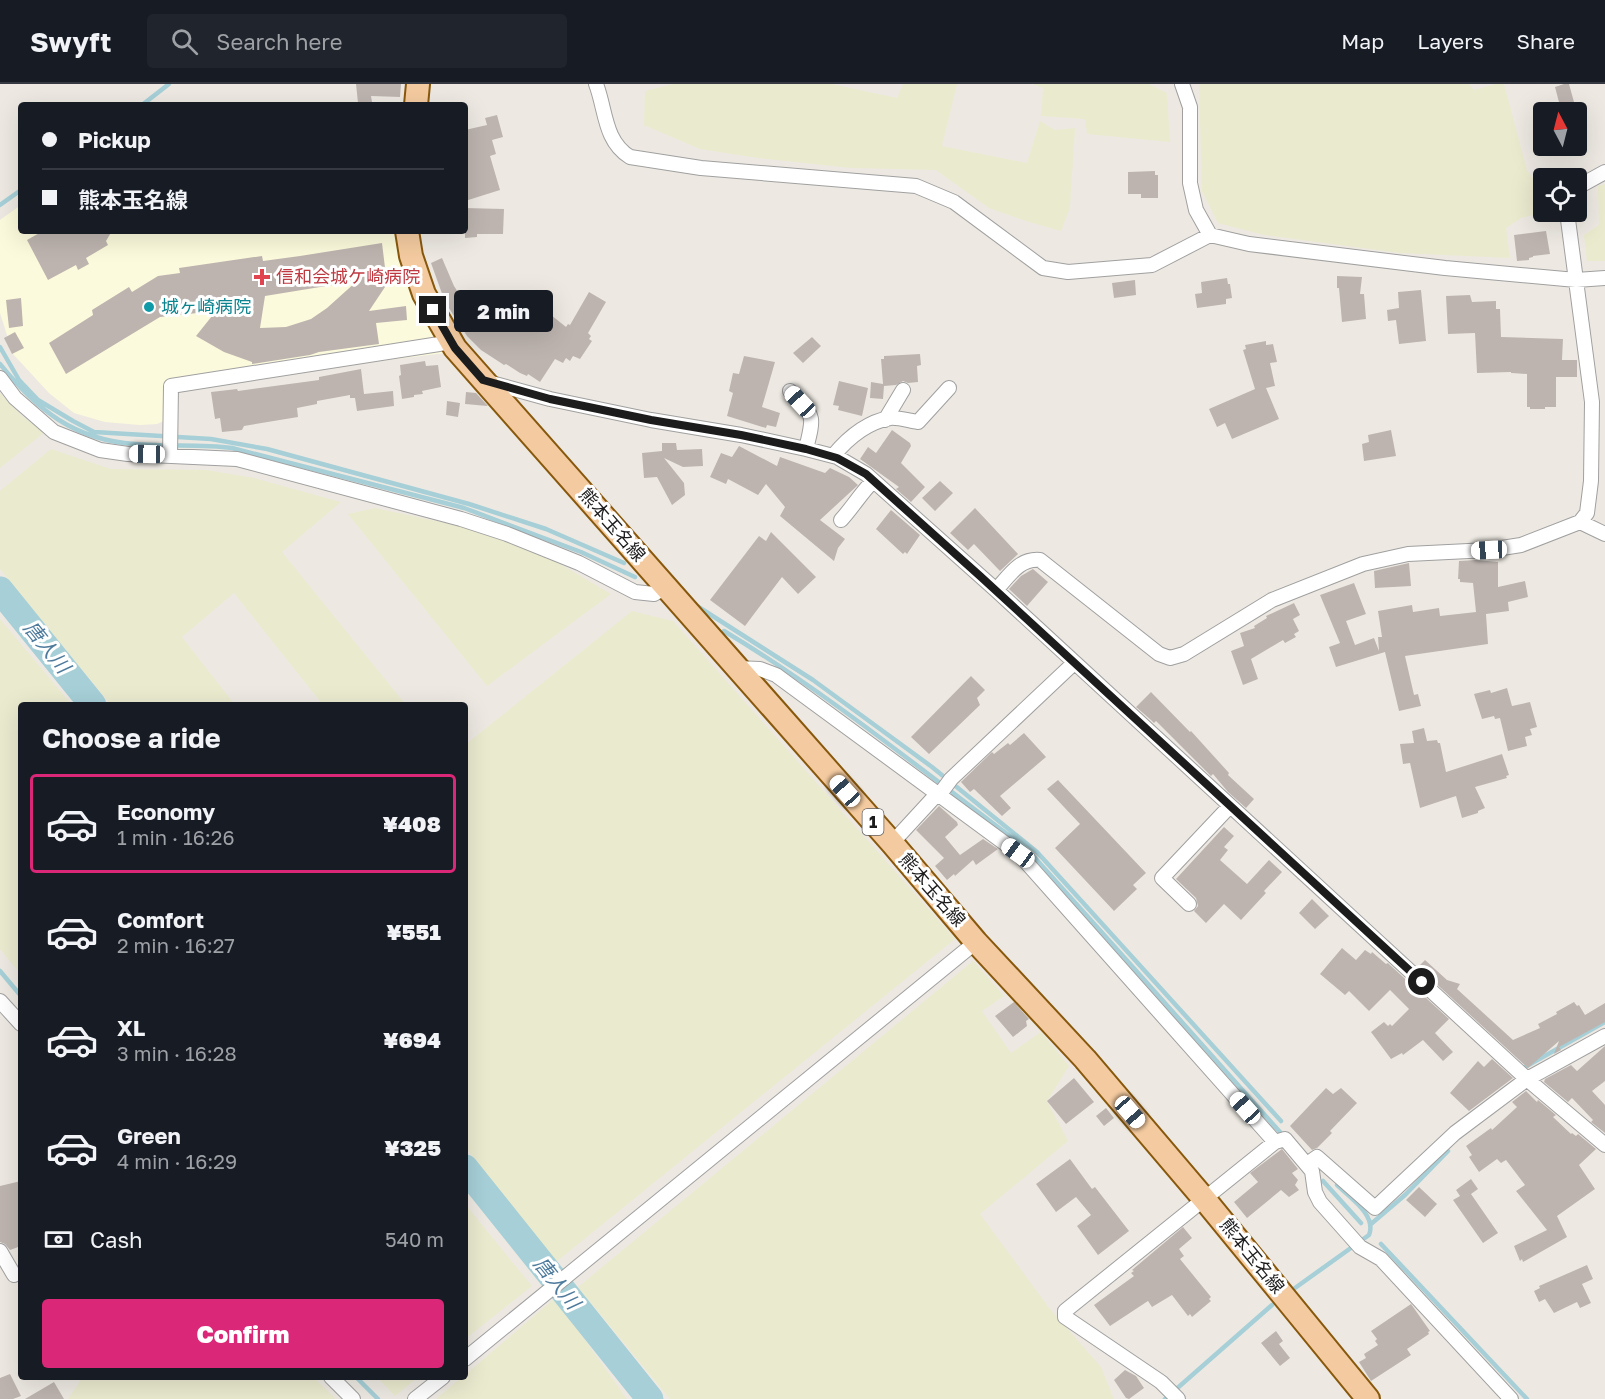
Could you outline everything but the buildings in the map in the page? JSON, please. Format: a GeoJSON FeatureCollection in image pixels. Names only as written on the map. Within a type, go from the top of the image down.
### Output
{"type":"FeatureCollection","features":[{"type":"Feature","properties":{"kind":"main road","name":"熊本玉名線"},"geometry":{"type":"LineString","coordinates":[[407,234],[411,256],[424,294],[452,342],[483,380],[892,843],[976,942],[1085,1059],[1205,1200],[1368,1399]]}},
{"type":"Feature","properties":{"kind":"street"},"geometry":{"type":"LineString","coordinates":[[596,84],[610,137],[620,151],[630,157],[701,168],[916,186],[954,202],[1042,268],[1068,272],[1152,266],[1210,235],[1249,244],[1445,268],[1576,280],[1605,278]]}},
{"type":"Feature","properties":{"kind":"street"},"geometry":{"type":"LineString","coordinates":[[1182,84],[1190,107],[1190,183],[1196,210],[1210,235]]}},
{"type":"Feature","properties":{"kind":"street"},"geometry":{"type":"LineString","coordinates":[[1587,182],[1605,172]]}},
{"type":"Feature","properties":{"kind":"street"},"geometry":{"type":"LineString","coordinates":[[996,590],[1020,563],[1032,559],[1040,560],[1159,654],[1170,658],[1184,654],[1272,600],[1363,564],[1408,554],[1489,550],[1521,545],[1580,522],[1587,513],[1591,481],[1592,402],[1568,222]]}},
{"type":"Feature","properties":{"kind":"street"},"geometry":{"type":"LineString","coordinates":[[170,455],[171,386],[452,342]]}},
{"type":"Feature","properties":{"kind":"street"},"geometry":{"type":"LineString","coordinates":[[0,378],[15,399],[54,432],[100,450],[128,454],[237,459],[461,519],[507,534],[579,563],[635,592],[654,594],[665,587]]}},
{"type":"Feature","properties":{"kind":"street"},"geometry":{"type":"LineString","coordinates":[[483,380],[550,399],[806,449],[832,456],[866,474],[996,590],[1527,1079],[1605,1145]]}},
{"type":"Feature","properties":{"kind":"street"},"geometry":{"type":"LineString","coordinates":[[832,456],[845,441],[868,426],[892,417],[918,423],[949,388]]}},
{"type":"Feature","properties":{"kind":"street"},"geometry":{"type":"LineString","coordinates":[[885,420],[903,390]]}},
{"type":"Feature","properties":{"kind":"street"},"geometry":{"type":"LineString","coordinates":[[790,391],[811,413],[812,425],[806,449]]}},
{"type":"Feature","properties":{"kind":"street"},"geometry":{"type":"LineString","coordinates":[[841,520],[873,480]]}},
{"type":"Feature","properties":{"kind":"street"},"geometry":{"type":"LineString","coordinates":[[1580,522],[1605,534]]}},
{"type":"Feature","properties":{"kind":"street"},"geometry":{"type":"LineString","coordinates":[[892,843],[951,779],[1074,663]]}},
{"type":"Feature","properties":{"kind":"street"},"geometry":{"type":"LineString","coordinates":[[736,668],[760,669],[776,675],[940,793],[1018,853],[1275,1142]]}},
{"type":"Feature","properties":{"kind":"street"},"geometry":{"type":"LineString","coordinates":[[1189,904],[1162,878],[1230,806]]}},
{"type":"Feature","properties":{"kind":"street"},"geometry":{"type":"LineString","coordinates":[[468,1357],[976,942]]}},
{"type":"Feature","properties":{"kind":"street"},"geometry":{"type":"LineString","coordinates":[[0,1001],[18,1021]]}},
{"type":"Feature","properties":{"kind":"street"},"geometry":{"type":"LineString","coordinates":[[1307,1164],[1317,1157],[1376,1208],[1455,1133],[1527,1079],[1605,1036]]}},
{"type":"Feature","properties":{"kind":"street"},"geometry":{"type":"LineString","coordinates":[[1174,1395],[1161,1382],[1065,1317],[1065,1311],[1275,1142],[1285,1140],[1312,1171],[1320,1202],[1356,1243],[1381,1259],[1511,1399]]}},
{"type":"Feature","properties":{"kind":"street"},"geometry":{"type":"LineString","coordinates":[[0,1251],[17,1273],[0,1282]]}},
{"type":"Feature","properties":{"kind":"street"},"geometry":{"type":"LineString","coordinates":[[334,1380],[353,1399]]}},
{"type":"Feature","properties":{"kind":"street"},"geometry":{"type":"LineString","coordinates":[[416,1399],[439,1380]]}},
{"type":"Feature","properties":{"kind":"shaded area"},"geometry":{"type":"Polygon","coordinates":[[[18,207],[18,234],[403,234],[453,352],[178,386],[176,416],[157,424],[105,422],[74,413],[49,393],[13,354],[0,313],[0,220],[18,207]]]}},
{"type":"Feature","properties":{"kind":"green space"},"geometry":{"type":"Polygon","coordinates":[[[673,84],[832,84],[897,98],[903,84],[957,84],[942,146],[1027,163],[1040,121],[1055,130],[1075,128],[1070,208],[1061,231],[989,208],[936,170],[851,168],[700,149],[644,125],[645,91],[673,84]]]}},
{"type":"Feature","properties":{"kind":"green space"},"geometry":{"type":"Polygon","coordinates":[[[1033,84],[1149,84],[1167,93],[1170,142],[1087,134],[1085,119],[1041,116],[1043,88],[1033,84]]]}},
{"type":"Feature","properties":{"kind":"green space"},"geometry":{"type":"Polygon","coordinates":[[[1199,84],[1469,84],[1474,90],[1504,84],[1527,170],[1533,179],[1533,215],[1521,218],[1506,228],[1510,258],[1400,253],[1264,235],[1218,223],[1202,191],[1199,84]]]}},
{"type":"Feature","properties":{"kind":"green space"},"geometry":{"type":"Polygon","coordinates":[[[1605,184],[1605,261],[1587,261],[1584,235],[1599,225],[1598,186],[1605,184]]]}},
{"type":"Feature","properties":{"kind":"green space"},"geometry":{"type":"Polygon","coordinates":[[[0,393],[22,416],[45,432],[0,468],[0,393]]]}},
{"type":"Feature","properties":{"kind":"green space"},"geometry":{"type":"Polygon","coordinates":[[[51,449],[111,469],[207,470],[254,478],[341,502],[282,552],[404,702],[321,702],[234,593],[182,637],[233,702],[109,702],[0,569],[0,491],[51,449]]]}},
{"type":"Feature","properties":{"kind":"green space"},"geometry":{"type":"Polygon","coordinates":[[[375,508],[516,538],[611,594],[487,686],[348,514],[375,508]]]}},
{"type":"Feature","properties":{"kind":"green space"},"geometry":{"type":"Polygon","coordinates":[[[632,611],[673,621],[955,939],[556,1262],[468,1151],[468,743],[632,611]]]}},
{"type":"Feature","properties":{"kind":"green space"},"geometry":{"type":"Polygon","coordinates":[[[0,619],[69,702],[18,702],[18,971],[0,949],[0,619]]]}},
{"type":"Feature","properties":{"kind":"green space"},"geometry":{"type":"Polygon","coordinates":[[[973,961],[1004,996],[982,1011],[1011,1053],[1041,1032],[1069,1066],[1047,1101],[1068,1141],[980,1214],[1050,1309],[1101,1367],[1114,1399],[670,1399],[578,1287],[973,961]]]}},
{"type":"Feature","properties":{"kind":"green space"},"geometry":{"type":"Polygon","coordinates":[[[468,1208],[532,1286],[468,1337],[468,1208]]]}},
{"type":"Feature","properties":{"kind":"green space"},"geometry":{"type":"Polygon","coordinates":[[[555,1298],[627,1399],[436,1399],[458,1380],[468,1380],[468,1372],[555,1298]]]}},
{"type":"Feature","properties":{"kind":"green space"},"geometry":{"type":"Polygon","coordinates":[[[81,1380],[316,1380],[336,1399],[68,1399],[81,1380]]]}},
{"type":"Feature","properties":{"kind":"green space"},"geometry":{"type":"Polygon","coordinates":[[[380,1380],[414,1380],[395,1396],[380,1380]]]}},
{"type":"Feature","properties":{"kind":"waterway"},"geometry":{"type":"LineString","coordinates":[[146,102],[169,84]]}},
{"type":"Feature","properties":{"kind":"waterway"},"geometry":{"type":"LineString","coordinates":[[0,205],[18,192]]}},
{"type":"Feature","properties":{"kind":"waterway"},"geometry":{"type":"LineString","coordinates":[[0,347],[19,380],[38,400],[94,432],[211,439],[267,449],[469,504],[546,529],[624,563]]}},
{"type":"Feature","properties":{"kind":"waterway"},"geometry":{"type":"LineString","coordinates":[[0,364],[28,395],[58,420],[93,436],[135,444],[232,448],[464,508],[581,552],[635,577]]}},
{"type":"Feature","properties":{"kind":"waterway","name":"唐人川"},"geometry":{"type":"LineString","coordinates":[[0,590],[91,702]]}},
{"type":"Feature","properties":{"kind":"waterway"},"geometry":{"type":"LineString","coordinates":[[697,606],[813,680],[932,767],[1037,852],[1281,1121]]}},
{"type":"Feature","properties":{"kind":"waterway"},"geometry":{"type":"LineString","coordinates":[[724,631],[836,705],[1015,840],[1035,858],[1280,1132]]}},
{"type":"Feature","properties":{"kind":"waterway"},"geometry":{"type":"LineString","coordinates":[[0,971],[18,992]]}},
{"type":"Feature","properties":{"kind":"waterway"},"geometry":{"type":"LineString","coordinates":[[1525,1067],[1605,1022]]}},
{"type":"Feature","properties":{"kind":"waterway"},"geometry":{"type":"LineString","coordinates":[[1371,1224],[1405,1195],[1448,1151]]}},
{"type":"Feature","properties":{"kind":"waterway","name":"唐人川"},"geometry":{"type":"LineString","coordinates":[[468,1172],[650,1399]]}},
{"type":"Feature","properties":{"kind":"waterway"},"geometry":{"type":"LineString","coordinates":[[1323,1181],[1361,1223]]}},
{"type":"Feature","properties":{"kind":"waterway"},"geometry":{"type":"LineString","coordinates":[[1295,1288],[1369,1235],[1370,1228],[1366,1214],[1337,1185]]}},
{"type":"Feature","properties":{"kind":"waterway"},"geometry":{"type":"LineString","coordinates":[[1381,1244],[1527,1399]]}},
{"type":"Feature","properties":{"kind":"waterway"},"geometry":{"type":"LineString","coordinates":[[1165,1399],[1272,1305]]}},
{"type":"Feature","properties":{"kind":"waterway"},"geometry":{"type":"LineString","coordinates":[[359,1380],[378,1399]]}},
{"type":"Feature","properties":{"kind":"place","name":"信和会城ケ崎病院"},"geometry":{"type":"Point","coordinates":[262,277]}},
{"type":"Feature","properties":{"kind":"place","name":"城ヶ崎病院"},"geometry":{"type":"Point","coordinates":[149,307]}},
{"type":"Feature","properties":{"kind":"route"},"geometry":{"type":"LineString","coordinates":[[433,310],[455,348],[483,380],[550,399],[806,449],[837,458],[866,474],[1422,982]]}}]}
